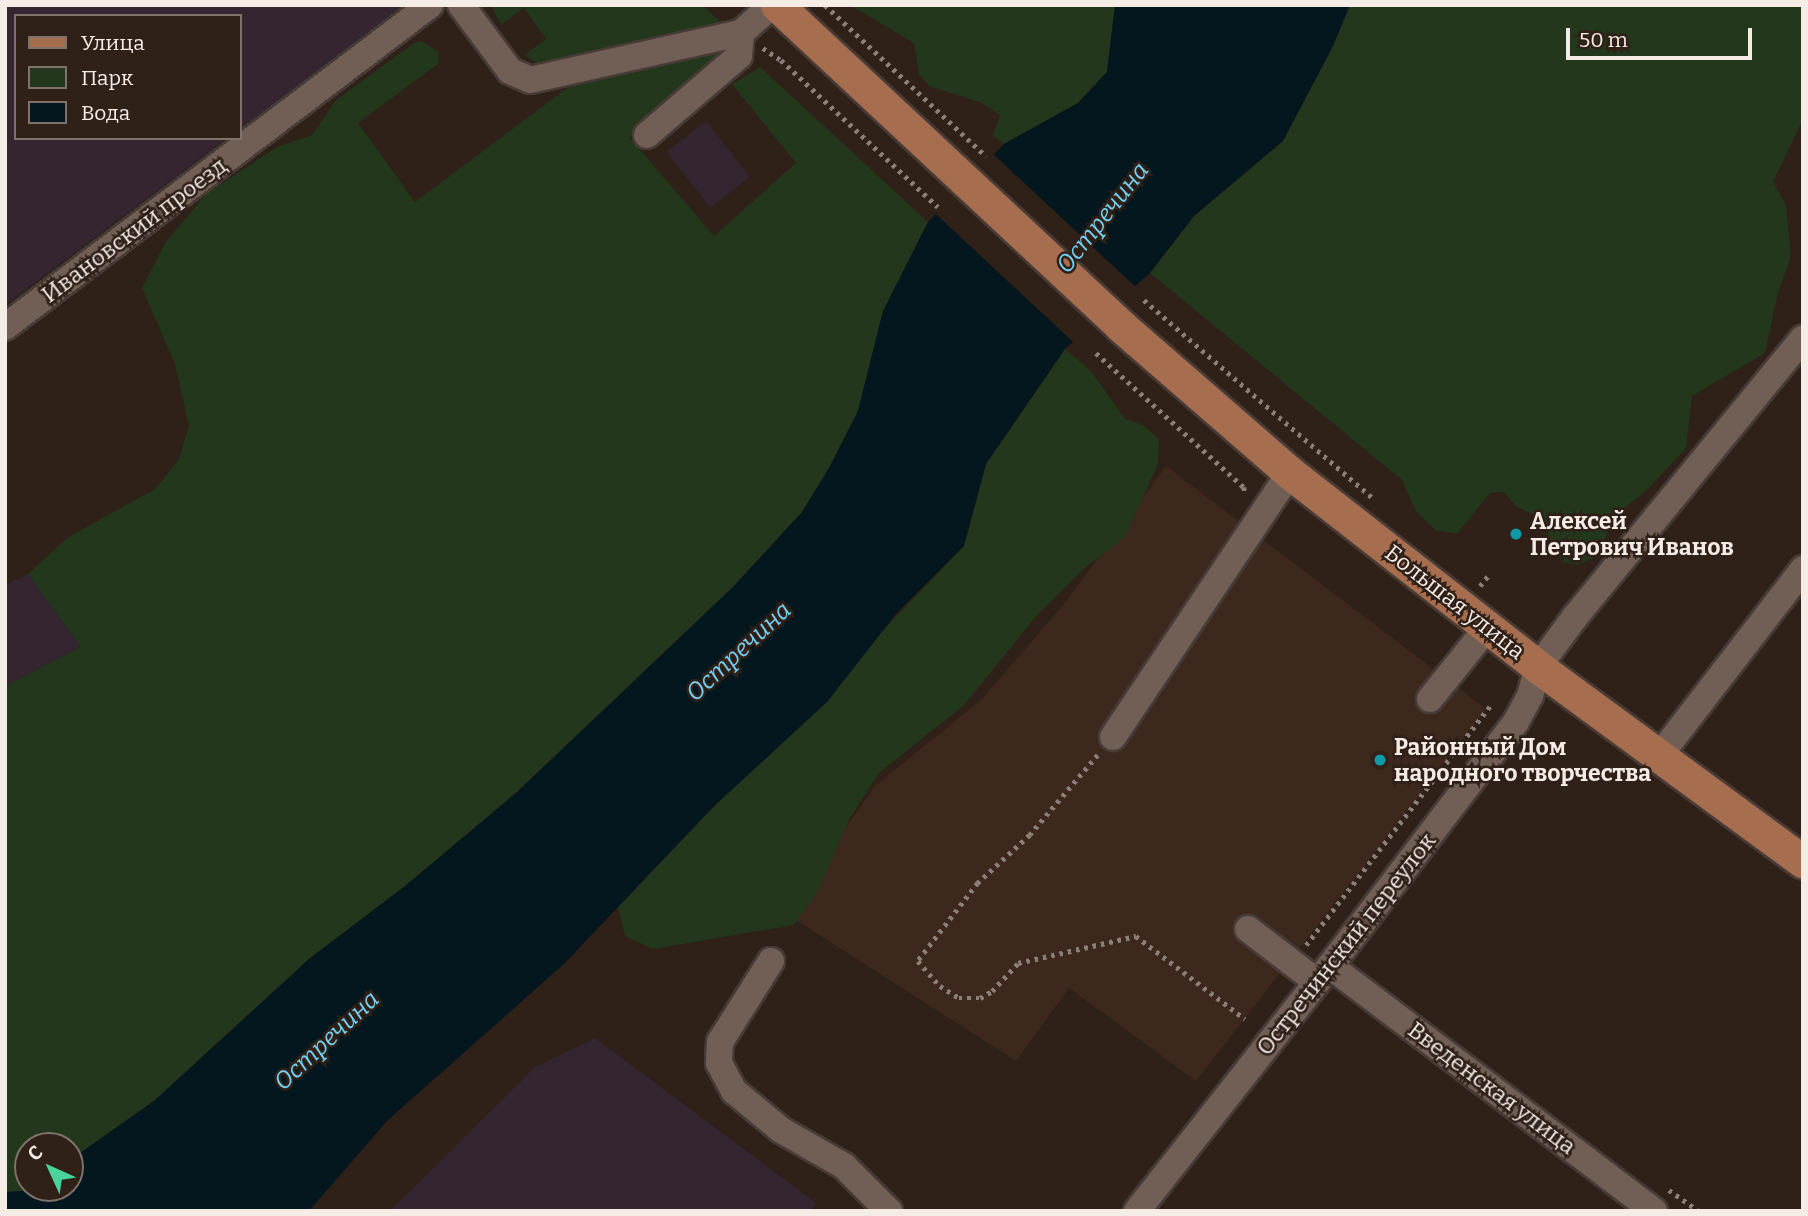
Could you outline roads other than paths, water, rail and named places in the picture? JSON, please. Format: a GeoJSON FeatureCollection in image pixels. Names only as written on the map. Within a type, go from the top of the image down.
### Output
{"type":"FeatureCollection","features":[{"type":"Feature","properties":{"kind":"main road","name":"Большая улица"},"geometry":{"type":"LineString","coordinates":[[777,5],[961,180],[1121,326],[1290,473],[1538,667],[1803,862]]}},
{"type":"Feature","properties":{"kind":"street","name":"Ивановский проезд"},"geometry":{"type":"LineString","coordinates":[[5,327],[429,5]]}},
{"type":"Feature","properties":{"kind":"street"},"geometry":{"type":"LineString","coordinates":[[461,5],[510,71],[530,80],[741,33],[772,5]]}},
{"type":"Feature","properties":{"kind":"street"},"geometry":{"type":"LineString","coordinates":[[647,135],[739,56],[741,33]]}},
{"type":"Feature","properties":{"kind":"street"},"geometry":{"type":"LineString","coordinates":[[1538,667],[1803,338]]}},
{"type":"Feature","properties":{"kind":"street"},"geometry":{"type":"LineString","coordinates":[[1113,737],[1290,473]]}},
{"type":"Feature","properties":{"kind":"street"},"geometry":{"type":"LineString","coordinates":[[1660,755],[1803,569]]}},
{"type":"Feature","properties":{"kind":"street"},"geometry":{"type":"LineString","coordinates":[[1430,699],[1487,628]]}},
{"type":"Feature","properties":{"kind":"street","name":"Остречинский переулок"},"geometry":{"type":"LineString","coordinates":[[1137,1211],[1324,974],[1516,722],[1530,696],[1538,667]]}},
{"type":"Feature","properties":{"kind":"street","name":"Введенская улица"},"geometry":{"type":"LineString","coordinates":[[1248,929],[1292,963],[1324,974],[1654,1211]]}},
{"type":"Feature","properties":{"kind":"street"},"geometry":{"type":"LineString","coordinates":[[771,961],[720,1042],[719,1063],[734,1091],[782,1130],[844,1166],[889,1211]]}},
{"type":"Feature","properties":{"kind":"water","name":"Остречина"},"geometry":{"type":"Polygon","coordinates":[[[1115,5],[1350,5],[1333,46],[1283,141],[1194,216],[1150,273],[1065,349],[986,464],[964,546],[896,614],[827,702],[711,809],[565,963],[387,1121],[309,1211],[5,1211],[5,1192],[14,1191],[14,1202],[84,1202],[84,1150],[154,1101],[309,959],[405,886],[517,792],[733,587],[802,512],[829,468],[858,411],[883,311],[928,222],[1004,144],[1078,103],[1107,72],[1115,5]]]}},
{"type":"Feature","properties":{"kind":"place","name":"Алексей Петрович Иванов"},"geometry":{"type":"Point","coordinates":[1516,534]}},
{"type":"Feature","properties":{"kind":"place","name":"Районный Дом народного творчества"},"geometry":{"type":"Point","coordinates":[1380,760]}}]}
